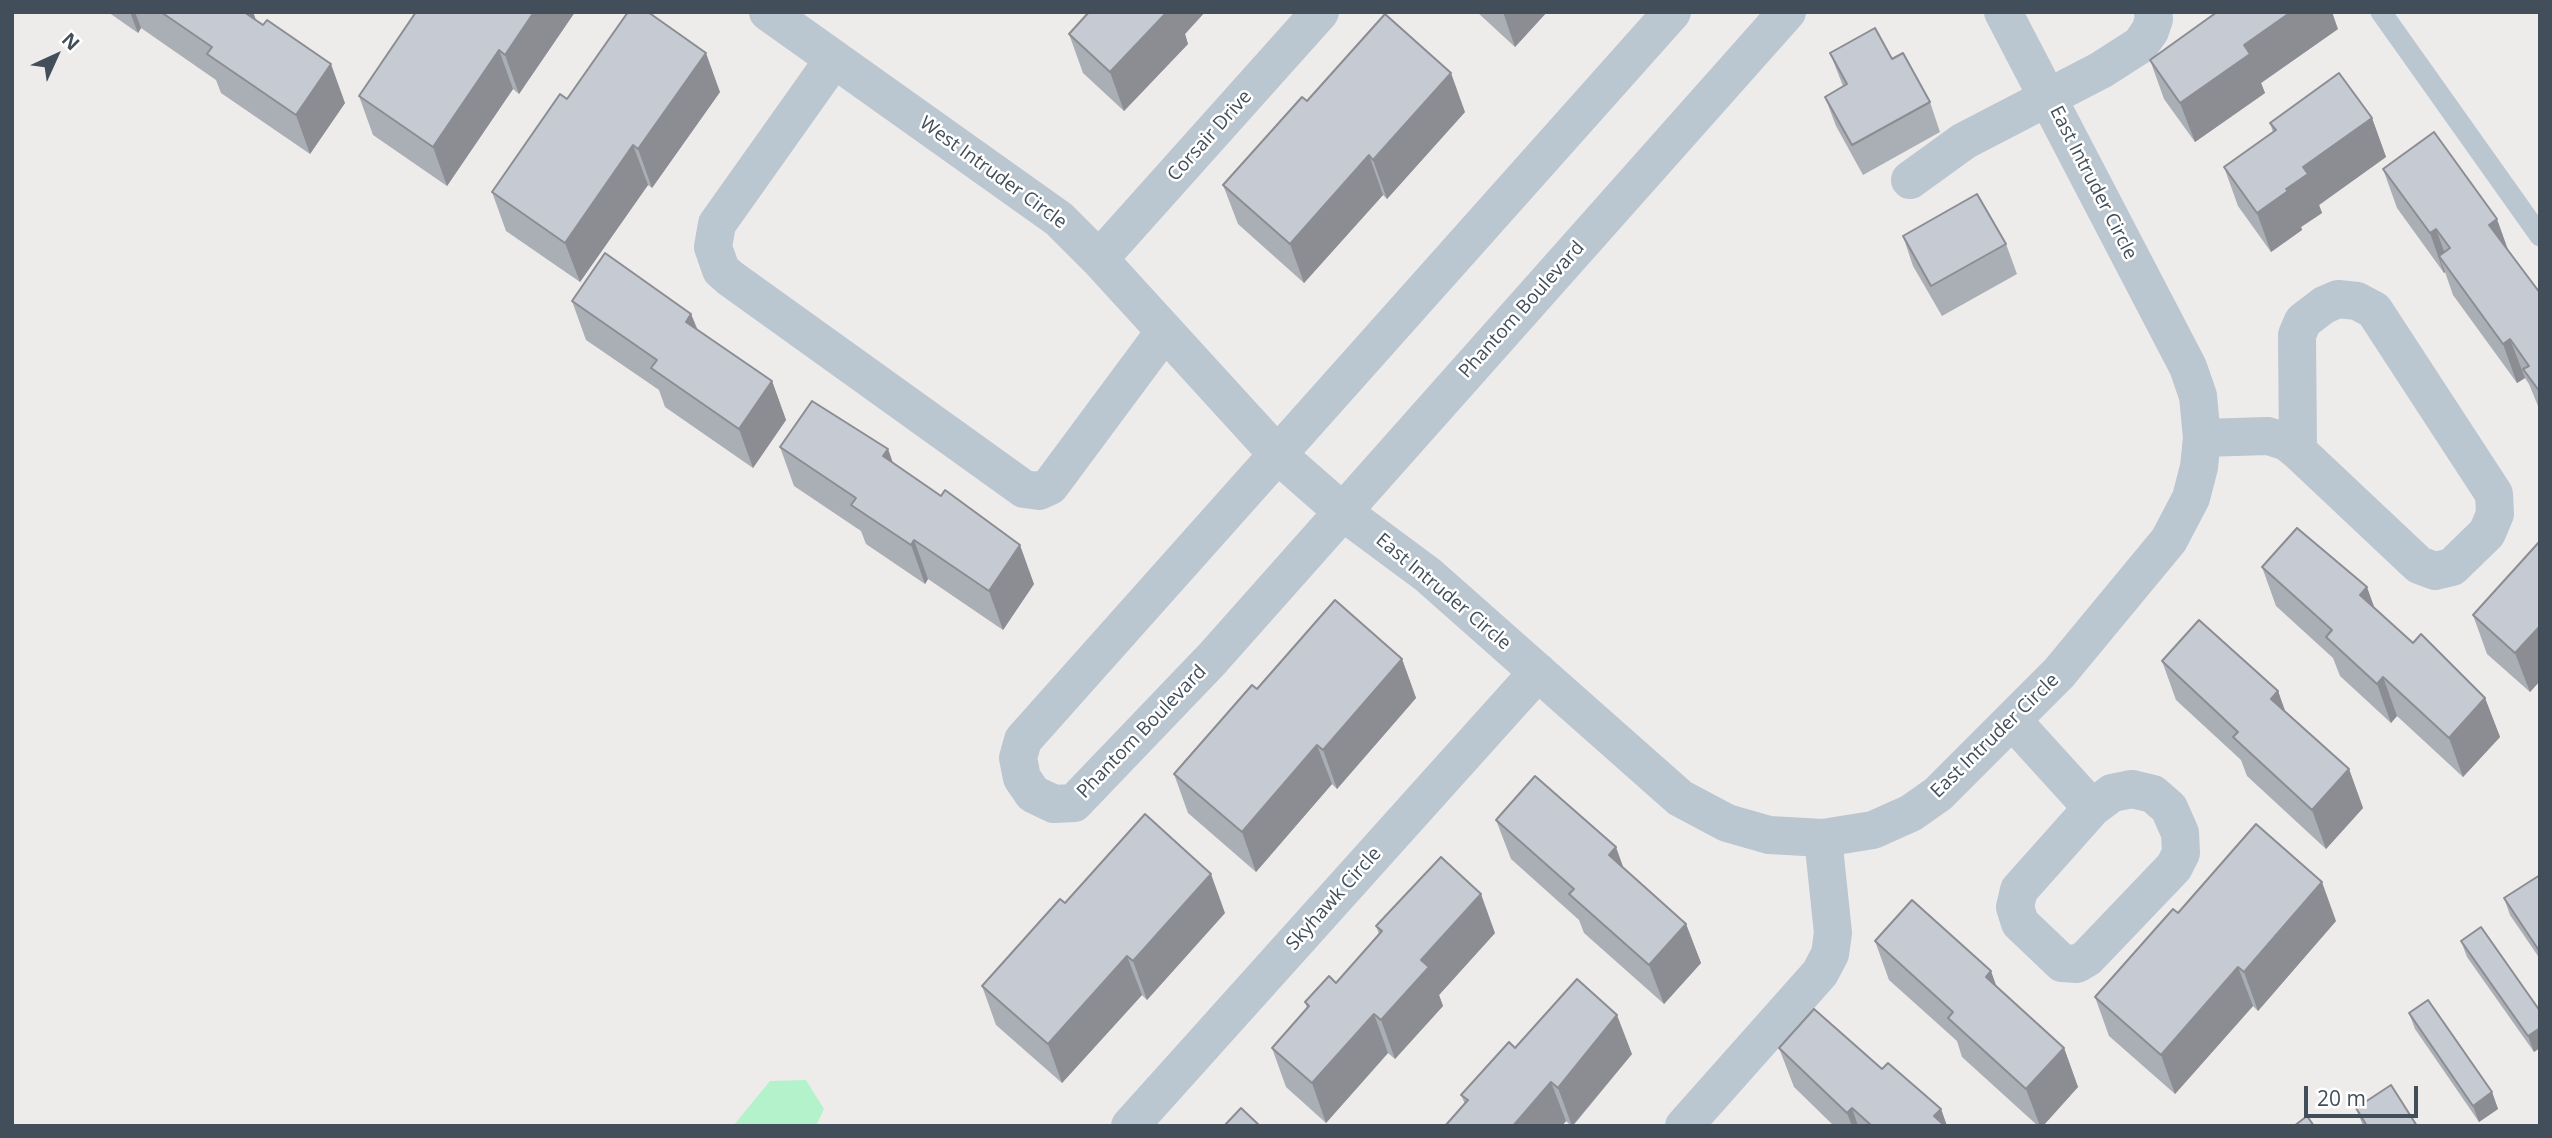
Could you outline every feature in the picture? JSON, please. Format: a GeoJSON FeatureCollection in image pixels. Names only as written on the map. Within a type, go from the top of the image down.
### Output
{"type":"FeatureCollection","features":[{"type":"Feature","properties":{"kind":"street","name":"West Intruder Circle"},"geometry":{"type":"LineString","coordinates":[[768,12],[1059,219],[1099,259],[1278,455]]}},
{"type":"Feature","properties":{"kind":"street","name":"Corsair Drive"},"geometry":{"type":"LineString","coordinates":[[1099,259],[1320,12]]}},
{"type":"Feature","properties":{"kind":"street","name":"Phantom Boulevard"},"geometry":{"type":"LineString","coordinates":[[1672,12],[1023,740],[1018,758],[1022,778],[1033,794],[1055,804],[1074,803],[1212,659],[1787,12]]}},
{"type":"Feature","properties":{"kind":"street","name":"East Intruder Circle"},"geometry":{"type":"LineString","coordinates":[[1278,455],[1343,512],[1428,576],[1680,798],[1727,823],[1769,835],[1823,838],[1872,830],[1911,813],[1938,794],[2059,673],[2169,540],[2191,498],[2199,467],[2202,438],[2198,396],[2188,367],[2003,12]]}},
{"type":"Feature","properties":{"kind":"street"},"geometry":{"type":"LineString","coordinates":[[1910,180],[1964,141],[2101,70],[2140,44],[2150,31],[2153,12]]}},
{"type":"Feature","properties":{"kind":"street"},"geometry":{"type":"LineString","coordinates":[[834,58],[717,224],[713,247],[721,270],[730,278],[1024,489],[1039,491],[1050,486],[1165,331]]}},
{"type":"Feature","properties":{"kind":"street"},"geometry":{"type":"LineString","coordinates":[[2202,438],[2268,436],[2287,442],[2419,565],[2435,571],[2452,567],[2487,533],[2495,514],[2494,494],[2484,476],[2374,310],[2357,301],[2338,299],[2324,305],[2303,321],[2297,335],[2298,451]]}},
{"type":"Feature","properties":{"kind":"street","name":"Skyhawk Circle"},"geometry":{"type":"LineString","coordinates":[[1130,1126],[1538,672]]}},
{"type":"Feature","properties":{"kind":"street"},"geometry":{"type":"LineString","coordinates":[[2012,720],[2092,808]]}},
{"type":"Feature","properties":{"kind":"street"},"geometry":{"type":"LineString","coordinates":[[2132,789],[2153,794],[2169,808],[2180,834],[2181,853],[2174,867],[2087,958],[2077,964],[2063,963],[2020,923],[2015,907],[2019,890],[2092,808],[2112,793],[2132,789]]}},
{"type":"Feature","properties":{"kind":"street"},"geometry":{"type":"LineString","coordinates":[[1698,1121],[1820,973],[1830,954],[1833,933],[1823,838]]}},
{"type":"Feature","properties":{"kind":"lane"},"geometry":{"type":"LineString","coordinates":[[2381,12],[2540,236]]}},
{"type":"Feature","properties":{"kind":"green space"},"geometry":{"type":"Polygon","coordinates":[[[806,1080],[824,1109],[816,1126],[733,1126],[770,1081],[806,1080]]]}},
{"type":"Feature","properties":{"kind":"building"},"geometry":{"type":"Polygon","coordinates":[[[161,12],[244,12],[263,25],[267,20],[331,64],[296,115],[207,54],[212,47],[161,12]]]}},
{"type":"Feature","properties":{"kind":"building"},"geometry":{"type":"Polygon","coordinates":[[[416,12],[534,12],[505,55],[499,50],[433,147],[359,96],[416,12]]]}},
{"type":"Feature","properties":{"kind":"building"},"geometry":{"type":"Polygon","coordinates":[[[628,12],[648,12],[706,53],[638,149],[633,145],[565,243],[492,192],[560,94],[567,99],[628,12]]]}},
{"type":"Feature","properties":{"kind":"building"},"geometry":{"type":"Polygon","coordinates":[[[1089,12],[1167,12],[1110,72],[1069,34],[1089,12]]]}},
{"type":"Feature","properties":{"kind":"building"},"geometry":{"type":"Polygon","coordinates":[[[2217,12],[2291,12],[2244,45],[2250,54],[2180,103],[2150,60],[2217,12]]]}},
{"type":"Feature","properties":{"kind":"building"},"geometry":{"type":"Polygon","coordinates":[[[1385,14],[1451,73],[1373,160],[1369,155],[1290,244],[1223,185],[1302,97],[1307,101],[1385,14]]]}},
{"type":"Feature","properties":{"kind":"building"},"geometry":{"type":"Polygon","coordinates":[[[1875,28],[1892,59],[1903,53],[1930,102],[1852,145],[1825,97],[1847,84],[1830,53],[1875,28]]]}},
{"type":"Feature","properties":{"kind":"building"},"geometry":{"type":"Polygon","coordinates":[[[2339,73],[2372,118],[2303,167],[2308,174],[2257,213],[2224,167],[2276,130],[2270,123],[2339,73]]]}},
{"type":"Feature","properties":{"kind":"building"},"geometry":{"type":"Polygon","coordinates":[[[2434,132],[2497,219],[2489,225],[2540,293],[2540,392],[2523,369],[2529,366],[2510,339],[2503,344],[2439,256],[2450,248],[2436,229],[2430,233],[2383,169],[2434,132]]]}},
{"type":"Feature","properties":{"kind":"building"},"geometry":{"type":"Polygon","coordinates":[[[1977,194],[2006,244],[1931,286],[1903,236],[1977,194]]]}},
{"type":"Feature","properties":{"kind":"building"},"geometry":{"type":"Polygon","coordinates":[[[605,253],[691,314],[686,322],[772,381],[739,429],[651,368],[657,360],[572,301],[605,253]]]}},
{"type":"Feature","properties":{"kind":"building"},"geometry":{"type":"Polygon","coordinates":[[[812,401],[888,449],[883,456],[941,496],[945,490],[1020,545],[989,591],[914,540],[911,545],[851,505],[856,498],[780,447],[812,401]]]}},
{"type":"Feature","properties":{"kind":"building"},"geometry":{"type":"Polygon","coordinates":[[[2297,528],[2367,587],[2360,595],[2413,643],[2421,634],[2485,698],[2449,738],[2383,677],[2377,684],[2326,637],[2332,630],[2262,567],[2297,528]]]}},
{"type":"Feature","properties":{"kind":"building"},"geometry":{"type":"Polygon","coordinates":[[[2540,541],[2540,626],[2515,653],[2473,615],[2540,541]]]}},
{"type":"Feature","properties":{"kind":"building"},"geometry":{"type":"Polygon","coordinates":[[[1335,600],[1402,659],[1323,750],[1317,745],[1242,832],[1174,774],[1252,685],[1257,689],[1335,600]]]}},
{"type":"Feature","properties":{"kind":"building"},"geometry":{"type":"Polygon","coordinates":[[[2199,620],[2278,691],[2271,699],[2349,769],[2312,810],[2233,737],[2238,732],[2162,661],[2199,620]]]}},
{"type":"Feature","properties":{"kind":"building"},"geometry":{"type":"Polygon","coordinates":[[[1535,776],[1616,847],[1609,855],[1686,924],[1649,965],[1569,894],[1574,889],[1496,820],[1535,776]]]}},
{"type":"Feature","properties":{"kind":"building"},"geometry":{"type":"Polygon","coordinates":[[[1145,814],[1211,874],[1133,961],[1127,956],[1048,1044],[982,986],[1060,899],[1065,903],[1145,814]]]}},
{"type":"Feature","properties":{"kind":"building"},"geometry":{"type":"Polygon","coordinates":[[[2256,824],[2322,882],[2244,972],[2238,967],[2161,1055],[2095,997],[2173,909],[2178,913],[2256,824]]]}},
{"type":"Feature","properties":{"kind":"building"},"geometry":{"type":"Polygon","coordinates":[[[1441,857],[1481,894],[1421,960],[1429,967],[1381,1020],[1374,1014],[1312,1083],[1272,1048],[1309,1006],[1305,1002],[1329,976],[1336,983],[1382,931],[1376,926],[1441,857]]]}},
{"type":"Feature","properties":{"kind":"building"},"geometry":{"type":"Polygon","coordinates":[[[2540,875],[2540,952],[2504,898],[2540,875]]]}},
{"type":"Feature","properties":{"kind":"building"},"geometry":{"type":"Polygon","coordinates":[[[1912,900],[1991,971],[1986,977],[2064,1048],[2026,1089],[1948,1018],[1953,1012],[1875,941],[1912,900]]]}},
{"type":"Feature","properties":{"kind":"building"},"geometry":{"type":"Polygon","coordinates":[[[2481,927],[2540,1011],[2540,1028],[2528,1036],[2461,941],[2481,927]]]}},
{"type":"Feature","properties":{"kind":"building"},"geometry":{"type":"Polygon","coordinates":[[[1577,979],[1617,1015],[1558,1088],[1551,1082],[1513,1126],[1445,1126],[1468,1100],[1461,1095],[1509,1042],[1515,1048],[1577,979]]]}},
{"type":"Feature","properties":{"kind":"building"},"geometry":{"type":"Polygon","coordinates":[[[2428,1000],[2492,1092],[2473,1106],[2409,1013],[2428,1000]]]}},
{"type":"Feature","properties":{"kind":"building"},"geometry":{"type":"Polygon","coordinates":[[[1814,1009],[1882,1069],[1888,1063],[1941,1109],[1934,1116],[1945,1126],[1872,1126],[1852,1108],[1847,1113],[1779,1048],[1814,1009]]]}},
{"type":"Feature","properties":{"kind":"building"},"geometry":{"type":"Polygon","coordinates":[[[2391,1085],[2417,1126],[2367,1126],[2356,1108],[2391,1085]]]}},
{"type":"Feature","properties":{"kind":"building"},"geometry":{"type":"Polygon","coordinates":[[[1241,1108],[1260,1126],[1224,1126],[1241,1108]]]}},
{"type":"Feature","properties":{"kind":"building"},"geometry":{"type":"Polygon","coordinates":[[[2307,1116],[2314,1126],[2294,1126],[2307,1116]]]}}]}
